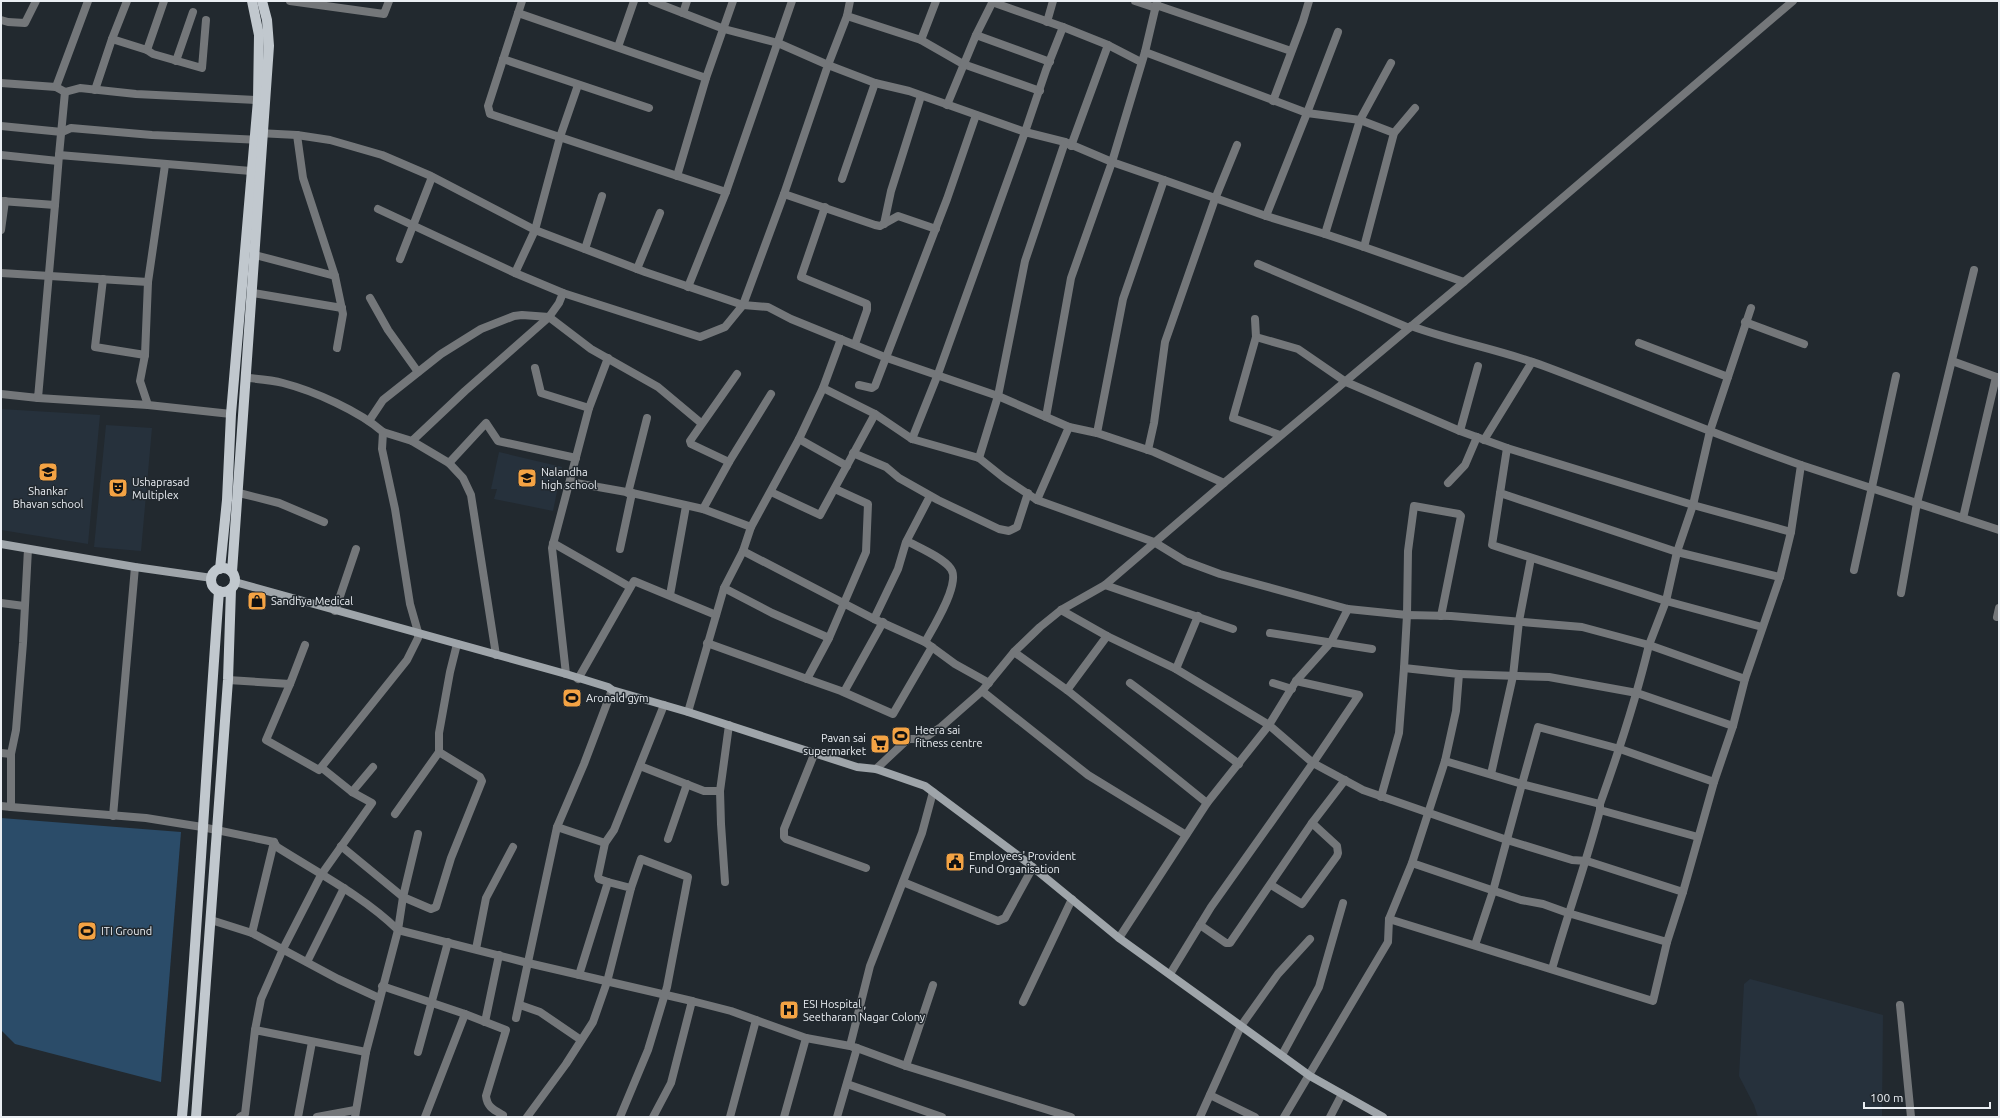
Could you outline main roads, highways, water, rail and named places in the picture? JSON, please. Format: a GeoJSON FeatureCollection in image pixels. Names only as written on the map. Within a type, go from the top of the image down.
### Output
{"type":"FeatureCollection","features":[{"type":"Feature","properties":{"kind":"main road"},"geometry":{"type":"LineString","coordinates":[[196,1117],[228,680],[233,586],[232,572],[239,493],[255,256],[259,136],[259,35],[252,1]]}},
{"type":"Feature","properties":{"kind":"main road"},"geometry":{"type":"LineString","coordinates":[[219,591],[214,587],[212,578],[214,573],[220,568],[227,500],[231,414],[236,375],[251,171],[259,136],[269,46],[267,20],[262,1]]}},
{"type":"Feature","properties":{"kind":"main road"},"geometry":{"type":"LineString","coordinates":[[220,568],[228,569],[232,572]]}},
{"type":"Feature","properties":{"kind":"main road"},"geometry":{"type":"LineString","coordinates":[[219,591],[233,586]]}},
{"type":"Feature","properties":{"kind":"main road"},"geometry":{"type":"LineString","coordinates":[[182,1117],[191,1008],[219,591]]}},
{"type":"Feature","properties":{"kind":"place","name":"Shankar Bhavan school"},"geometry":{"type":"Point","coordinates":[48,472]}},
{"type":"Feature","properties":{"kind":"place","name":"Nalandha high school"},"geometry":{"type":"Point","coordinates":[527,478]}},
{"type":"Feature","properties":{"kind":"place","name":"Ushaprasad Multiplex"},"geometry":{"type":"Point","coordinates":[118,488]}},
{"type":"Feature","properties":{"kind":"place","name":"Sandhya Medical"},"geometry":{"type":"Point","coordinates":[257,601]}},
{"type":"Feature","properties":{"kind":"place","name":"Aronald gym"},"geometry":{"type":"Point","coordinates":[572,698]}},
{"type":"Feature","properties":{"kind":"place","name":"Heera sai fitness centre"},"geometry":{"type":"Point","coordinates":[901,736]}},
{"type":"Feature","properties":{"kind":"place","name":"Pavan sai supermarket"},"geometry":{"type":"Point","coordinates":[880,744]}},
{"type":"Feature","properties":{"kind":"place","name":"Employees' Provident Fund Organisation"},"geometry":{"type":"Point","coordinates":[955,862]}},
{"type":"Feature","properties":{"kind":"place","name":"ITI Ground"},"geometry":{"type":"Point","coordinates":[87,931]}},
{"type":"Feature","properties":{"kind":"place","name":"ESI Hospital , Seetharam Nagar Colony"},"geometry":{"type":"Point","coordinates":[789,1010]}}]}
